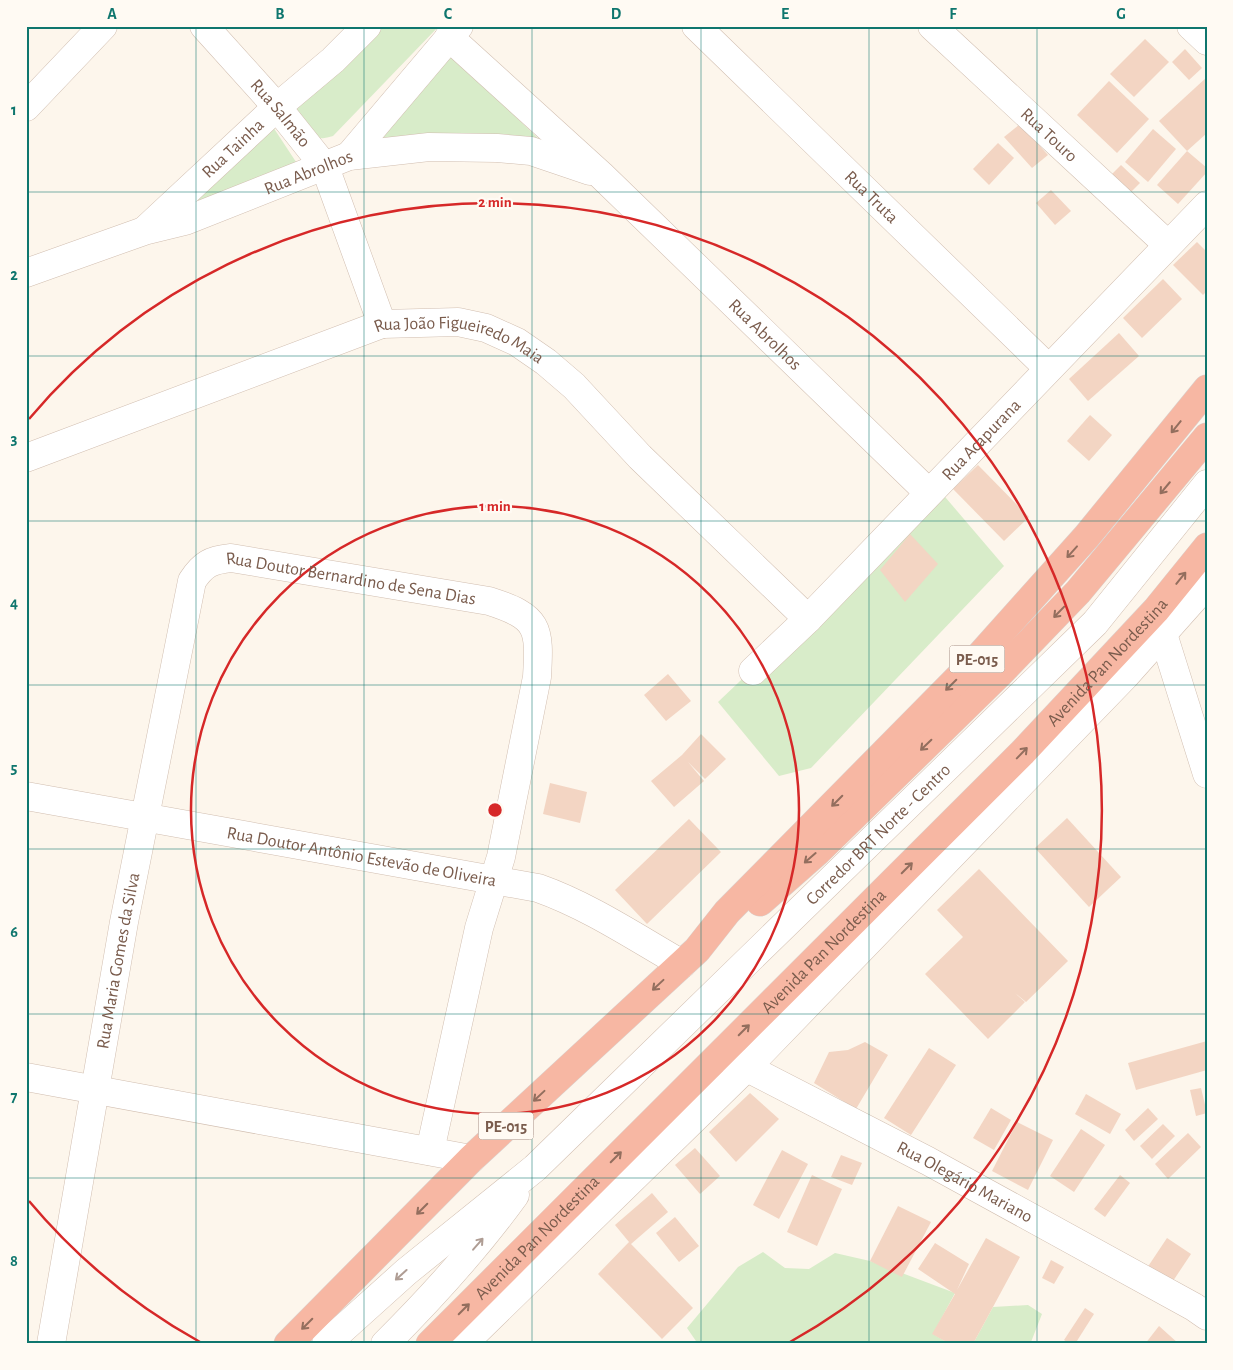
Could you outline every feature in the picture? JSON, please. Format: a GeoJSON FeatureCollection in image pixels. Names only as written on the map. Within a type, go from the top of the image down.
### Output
{"type":"FeatureCollection","features":[{"type":"Feature","properties":{"kind":"highway","name":"PE-015"},"geometry":{"type":"LineString","coordinates":[[689,957],[727,912],[976,660],[1087,536],[1207,390]]}},
{"type":"Feature","properties":{"kind":"highway","name":"PE-015"},"geometry":{"type":"LineString","coordinates":[[288,1344],[471,1160],[689,957],[761,902],[818,851],[999,674],[1078,592],[1207,437]]}},
{"type":"Feature","properties":{"kind":"highway","name":"Avenida Pan Nordestina"},"geometry":{"type":"LineString","coordinates":[[442,1342],[720,1053],[1023,752],[1159,621],[1207,547]]}},
{"type":"Feature","properties":{"kind":"street"},"geometry":{"type":"LineString","coordinates":[[26,107],[103,26]]}},
{"type":"Feature","properties":{"kind":"street","name":"Rua Salmão"},"geometry":{"type":"LineString","coordinates":[[204,26],[277,106],[337,162],[382,324]]}},
{"type":"Feature","properties":{"kind":"street","name":"Rua Tainha"},"geometry":{"type":"LineString","coordinates":[[144,231],[277,106],[333,60],[367,26]]}},
{"type":"Feature","properties":{"kind":"street","name":"Rua Truta"},"geometry":{"type":"LineString","coordinates":[[696,26],[1048,368]]}},
{"type":"Feature","properties":{"kind":"street","name":"Rua Touro"},"geometry":{"type":"LineString","coordinates":[[932,26],[1167,244]]}},
{"type":"Feature","properties":{"kind":"street"},"geometry":{"type":"LineString","coordinates":[[1191,26],[1207,42]]}},
{"type":"Feature","properties":{"kind":"street"},"geometry":{"type":"LineString","coordinates":[[337,162],[454,32]]}},
{"type":"Feature","properties":{"kind":"street","name":"Rua Abrolhos"},"geometry":{"type":"LineString","coordinates":[[454,32],[928,492]]}},
{"type":"Feature","properties":{"kind":"street","name":"Rua Abrolhos"},"geometry":{"type":"LineString","coordinates":[[26,273],[144,231],[185,221],[337,162],[429,147],[514,149],[530,151],[601,175]]}},
{"type":"Feature","properties":{"kind":"street","name":"Rua Acapurana"},"geometry":{"type":"LineString","coordinates":[[753,670],[808,619],[1167,244],[1207,205]]}},
{"type":"Feature","properties":{"kind":"street","name":"Rua João Figueiredo Maia"},"geometry":{"type":"LineString","coordinates":[[26,458],[382,324],[458,322],[486,328],[517,342],[546,362],[574,386],[640,456],[808,619]]}},
{"type":"Feature","properties":{"kind":"street","name":"Corredor BRT Norte - Centro"},"geometry":{"type":"LineString","coordinates":[[535,1168],[1095,623],[1207,484]]}},
{"type":"Feature","properties":{"kind":"street","name":"Rua Doutor Bernardino de Sena Dias"},"geometry":{"type":"LineString","coordinates":[[192,581],[200,568],[207,563],[231,558],[489,601],[517,610],[534,626],[538,637],[537,677],[501,857],[493,881]]}},
{"type":"Feature","properties":{"kind":"street","name":"Rua Maria Gomes da Silva"},"geometry":{"type":"LineString","coordinates":[[51,1344],[124,922],[146,818],[157,747],[192,581]]}},
{"type":"Feature","properties":{"kind":"street"},"geometry":{"type":"LineString","coordinates":[[463,1344],[746,1067],[1050,754],[1159,621],[1207,584]]}},
{"type":"Feature","properties":{"kind":"street"},"geometry":{"type":"LineString","coordinates":[[1159,621],[1207,774]]}},
{"type":"Feature","properties":{"kind":"street","name":"Rua Doutor Antônio Estevão de Oliveira"},"geometry":{"type":"LineString","coordinates":[[26,796],[538,888],[557,895],[689,957]]}},
{"type":"Feature","properties":{"kind":"street"},"geometry":{"type":"LineString","coordinates":[[430,1151],[479,928],[493,881]]}},
{"type":"Feature","properties":{"kind":"street","name":"Rua Olegário Mariano"},"geometry":{"type":"LineString","coordinates":[[720,1053],[928,1161],[1194,1307],[1207,1316]]}},
{"type":"Feature","properties":{"kind":"street"},"geometry":{"type":"LineString","coordinates":[[26,1077],[96,1092],[430,1151],[471,1160]]}},
{"type":"Feature","properties":{"kind":"street"},"geometry":{"type":"LineString","coordinates":[[326,1344],[406,1272],[535,1168]]}},
{"type":"Feature","properties":{"kind":"street"},"geometry":{"type":"LineString","coordinates":[[385,1344],[423,1306],[490,1229],[535,1168]]}},
{"type":"Feature","properties":{"kind":"green space"},"geometry":{"type":"Polygon","coordinates":[[[370,26],[439,26],[333,136],[316,138],[312,136],[304,131],[296,122],[296,99],[370,26]]]}},
{"type":"Feature","properties":{"kind":"green space"},"geometry":{"type":"Polygon","coordinates":[[[447,50],[548,148],[365,147],[447,50]]]}},
{"type":"Feature","properties":{"kind":"green space"},"geometry":{"type":"Polygon","coordinates":[[[273,127],[302,171],[162,222],[273,127]]]}},
{"type":"Feature","properties":{"kind":"green space"},"geometry":{"type":"Polygon","coordinates":[[[940,491],[1004,566],[811,768],[779,776],[718,702],[940,491]]]}},
{"type":"Feature","properties":{"kind":"green space"},"geometry":{"type":"Polygon","coordinates":[[[763,1252],[785,1268],[809,1269],[835,1253],[870,1261],[955,1293],[933,1334],[950,1344],[698,1344],[687,1328],[738,1267],[763,1252]]]}},
{"type":"Feature","properties":{"kind":"green space"},"geometry":{"type":"Polygon","coordinates":[[[1028,1305],[1042,1314],[1031,1342],[1033,1344],[973,1344],[993,1307],[1028,1305]]]}},
{"type":"Feature","properties":{"kind":"building"},"geometry":{"type":"Polygon","coordinates":[[[1145,39],[1169,62],[1134,97],[1110,74],[1145,39]]]}},
{"type":"Feature","properties":{"kind":"building"},"geometry":{"type":"Polygon","coordinates":[[[1185,49],[1202,68],[1189,80],[1172,62],[1185,49]]]}},
{"type":"Feature","properties":{"kind":"building"},"geometry":{"type":"Polygon","coordinates":[[[1207,77],[1207,133],[1187,151],[1159,121],[1207,77]]]}},
{"type":"Feature","properties":{"kind":"building"},"geometry":{"type":"Polygon","coordinates":[[[1109,81],[1149,119],[1117,153],[1077,115],[1109,81]]]}},
{"type":"Feature","properties":{"kind":"building"},"geometry":{"type":"Polygon","coordinates":[[[1020,124],[1048,155],[1032,168],[1004,137],[1020,124]]]}},
{"type":"Feature","properties":{"kind":"building"},"geometry":{"type":"Polygon","coordinates":[[[1153,129],[1176,149],[1148,182],[1125,162],[1153,129]]]}},
{"type":"Feature","properties":{"kind":"building"},"geometry":{"type":"Polygon","coordinates":[[[998,143],[1014,158],[989,185],[973,169],[998,143]]]}},
{"type":"Feature","properties":{"kind":"building"},"geometry":{"type":"Polygon","coordinates":[[[1187,151],[1207,168],[1207,172],[1178,204],[1157,185],[1187,151]]]}},
{"type":"Feature","properties":{"kind":"building"},"geometry":{"type":"Polygon","coordinates":[[[1121,165],[1140,183],[1130,193],[1112,174],[1121,165]]]}},
{"type":"Feature","properties":{"kind":"building"},"geometry":{"type":"Polygon","coordinates":[[[1051,190],[1071,211],[1055,225],[1036,203],[1051,190]]]}},
{"type":"Feature","properties":{"kind":"building"},"geometry":{"type":"Polygon","coordinates":[[[1197,242],[1207,252],[1207,291],[1203,295],[1173,265],[1197,242]]]}},
{"type":"Feature","properties":{"kind":"building"},"geometry":{"type":"Polygon","coordinates":[[[1163,279],[1182,299],[1142,338],[1123,318],[1163,279]]]}},
{"type":"Feature","properties":{"kind":"building"},"geometry":{"type":"Polygon","coordinates":[[[1119,333],[1139,356],[1088,401],[1069,379],[1119,333]]]}},
{"type":"Feature","properties":{"kind":"building"},"geometry":{"type":"Polygon","coordinates":[[[1090,415],[1112,435],[1089,461],[1067,441],[1090,415]]]}},
{"type":"Feature","properties":{"kind":"building"},"geometry":{"type":"Polygon","coordinates":[[[978,465],[1029,517],[1004,541],[953,489],[978,465]]]}},
{"type":"Feature","properties":{"kind":"building"},"geometry":{"type":"Polygon","coordinates":[[[910,534],[938,564],[905,602],[880,570],[910,534]]]}},
{"type":"Feature","properties":{"kind":"building"},"geometry":{"type":"Polygon","coordinates":[[[668,674],[691,701],[666,721],[644,695],[668,674]]]}},
{"type":"Feature","properties":{"kind":"building"},"geometry":{"type":"Polygon","coordinates":[[[701,734],[726,759],[705,779],[688,762],[704,781],[674,807],[651,781],[682,755],[701,734]]]}},
{"type":"Feature","properties":{"kind":"building"},"geometry":{"type":"Polygon","coordinates":[[[550,783],[587,792],[580,823],[543,814],[550,783]]]}},
{"type":"Feature","properties":{"kind":"building"},"geometry":{"type":"Polygon","coordinates":[[[1067,818],[1121,877],[1089,907],[1035,848],[1067,818]]]}},
{"type":"Feature","properties":{"kind":"building"},"geometry":{"type":"Polygon","coordinates":[[[689,819],[721,852],[647,924],[615,890],[689,819]]]}},
{"type":"Feature","properties":{"kind":"building"},"geometry":{"type":"Polygon","coordinates":[[[979,869],[1068,961],[1026,1002],[1015,993],[1025,1002],[988,1039],[925,974],[963,937],[937,910],[979,869]]]}},
{"type":"Feature","properties":{"kind":"building"},"geometry":{"type":"Polygon","coordinates":[[[1207,1041],[1207,1070],[1136,1090],[1128,1063],[1207,1041]]]}},
{"type":"Feature","properties":{"kind":"building"},"geometry":{"type":"Polygon","coordinates":[[[865,1042],[888,1055],[856,1109],[814,1083],[829,1052],[848,1050],[865,1042]]]}},
{"type":"Feature","properties":{"kind":"building"},"geometry":{"type":"Polygon","coordinates":[[[929,1048],[956,1065],[911,1135],[884,1118],[929,1048]]]}},
{"type":"Feature","properties":{"kind":"building"},"geometry":{"type":"Polygon","coordinates":[[[1201,1088],[1207,1113],[1196,1116],[1190,1090],[1201,1088]]]}},
{"type":"Feature","properties":{"kind":"building"},"geometry":{"type":"Polygon","coordinates":[[[750,1093],[779,1119],[736,1162],[709,1132],[750,1093]]]}},
{"type":"Feature","properties":{"kind":"building"},"geometry":{"type":"Polygon","coordinates":[[[1086,1094],[1121,1114],[1110,1134],[1075,1114],[1086,1094]]]}},
{"type":"Feature","properties":{"kind":"building"},"geometry":{"type":"Polygon","coordinates":[[[991,1108],[1011,1120],[994,1150],[973,1138],[991,1108]]]}},
{"type":"Feature","properties":{"kind":"building"},"geometry":{"type":"Polygon","coordinates":[[[1148,1108],[1158,1119],[1134,1141],[1125,1130],[1148,1108]]]}},
{"type":"Feature","properties":{"kind":"building"},"geometry":{"type":"Polygon","coordinates":[[[1017,1122],[1053,1140],[1028,1190],[992,1171],[1017,1122]]]}},
{"type":"Feature","properties":{"kind":"building"},"geometry":{"type":"Polygon","coordinates":[[[1163,1124],[1175,1136],[1152,1159],[1140,1146],[1163,1124]]]}},
{"type":"Feature","properties":{"kind":"building"},"geometry":{"type":"Polygon","coordinates":[[[1081,1129],[1105,1145],[1074,1192],[1050,1176],[1081,1129]]]}},
{"type":"Feature","properties":{"kind":"building"},"geometry":{"type":"Polygon","coordinates":[[[1188,1133],[1201,1147],[1168,1179],[1155,1164],[1188,1133]]]}},
{"type":"Feature","properties":{"kind":"building"},"geometry":{"type":"Polygon","coordinates":[[[695,1148],[720,1176],[700,1194],[675,1165],[695,1148]]]}},
{"type":"Feature","properties":{"kind":"building"},"geometry":{"type":"Polygon","coordinates":[[[782,1150],[808,1164],[779,1219],[753,1205],[782,1150]]]}},
{"type":"Feature","properties":{"kind":"building"},"geometry":{"type":"Polygon","coordinates":[[[841,1155],[862,1163],[852,1185],[831,1177],[841,1155]]]}},
{"type":"Feature","properties":{"kind":"building"},"geometry":{"type":"Polygon","coordinates":[[[812,1175],[842,1189],[817,1246],[787,1232],[812,1175]]]}},
{"type":"Feature","properties":{"kind":"building"},"geometry":{"type":"Polygon","coordinates":[[[1120,1175],[1130,1183],[1105,1217],[1094,1209],[1120,1175]]]}},
{"type":"Feature","properties":{"kind":"building"},"geometry":{"type":"Polygon","coordinates":[[[652,1193],[668,1212],[631,1244],[693,1308],[662,1339],[598,1274],[629,1242],[615,1225],[652,1193]]]}},
{"type":"Feature","properties":{"kind":"building"},"geometry":{"type":"Polygon","coordinates":[[[898,1206],[931,1222],[902,1277],[870,1261],[898,1206]]]}},
{"type":"Feature","properties":{"kind":"building"},"geometry":{"type":"Polygon","coordinates":[[[675,1217],[699,1246],[679,1262],[656,1233],[675,1217]]]}},
{"type":"Feature","properties":{"kind":"building"},"geometry":{"type":"Polygon","coordinates":[[[986,1238],[1020,1257],[973,1344],[950,1344],[932,1334],[955,1294],[918,1269],[935,1243],[969,1264],[957,1290],[986,1238]]]}},
{"type":"Feature","properties":{"kind":"building"},"geometry":{"type":"Polygon","coordinates":[[[1167,1238],[1191,1254],[1171,1284],[1147,1268],[1167,1238]]]}},
{"type":"Feature","properties":{"kind":"building"},"geometry":{"type":"Polygon","coordinates":[[[1051,1260],[1064,1267],[1054,1284],[1042,1278],[1051,1260]]]}},
{"type":"Feature","properties":{"kind":"building"},"geometry":{"type":"Polygon","coordinates":[[[1085,1308],[1094,1314],[1075,1344],[1070,1344],[1064,1340],[1085,1308]]]}},
{"type":"Feature","properties":{"kind":"building"},"geometry":{"type":"Polygon","coordinates":[[[1159,1326],[1179,1344],[1145,1344],[1159,1326]]]}}]}
